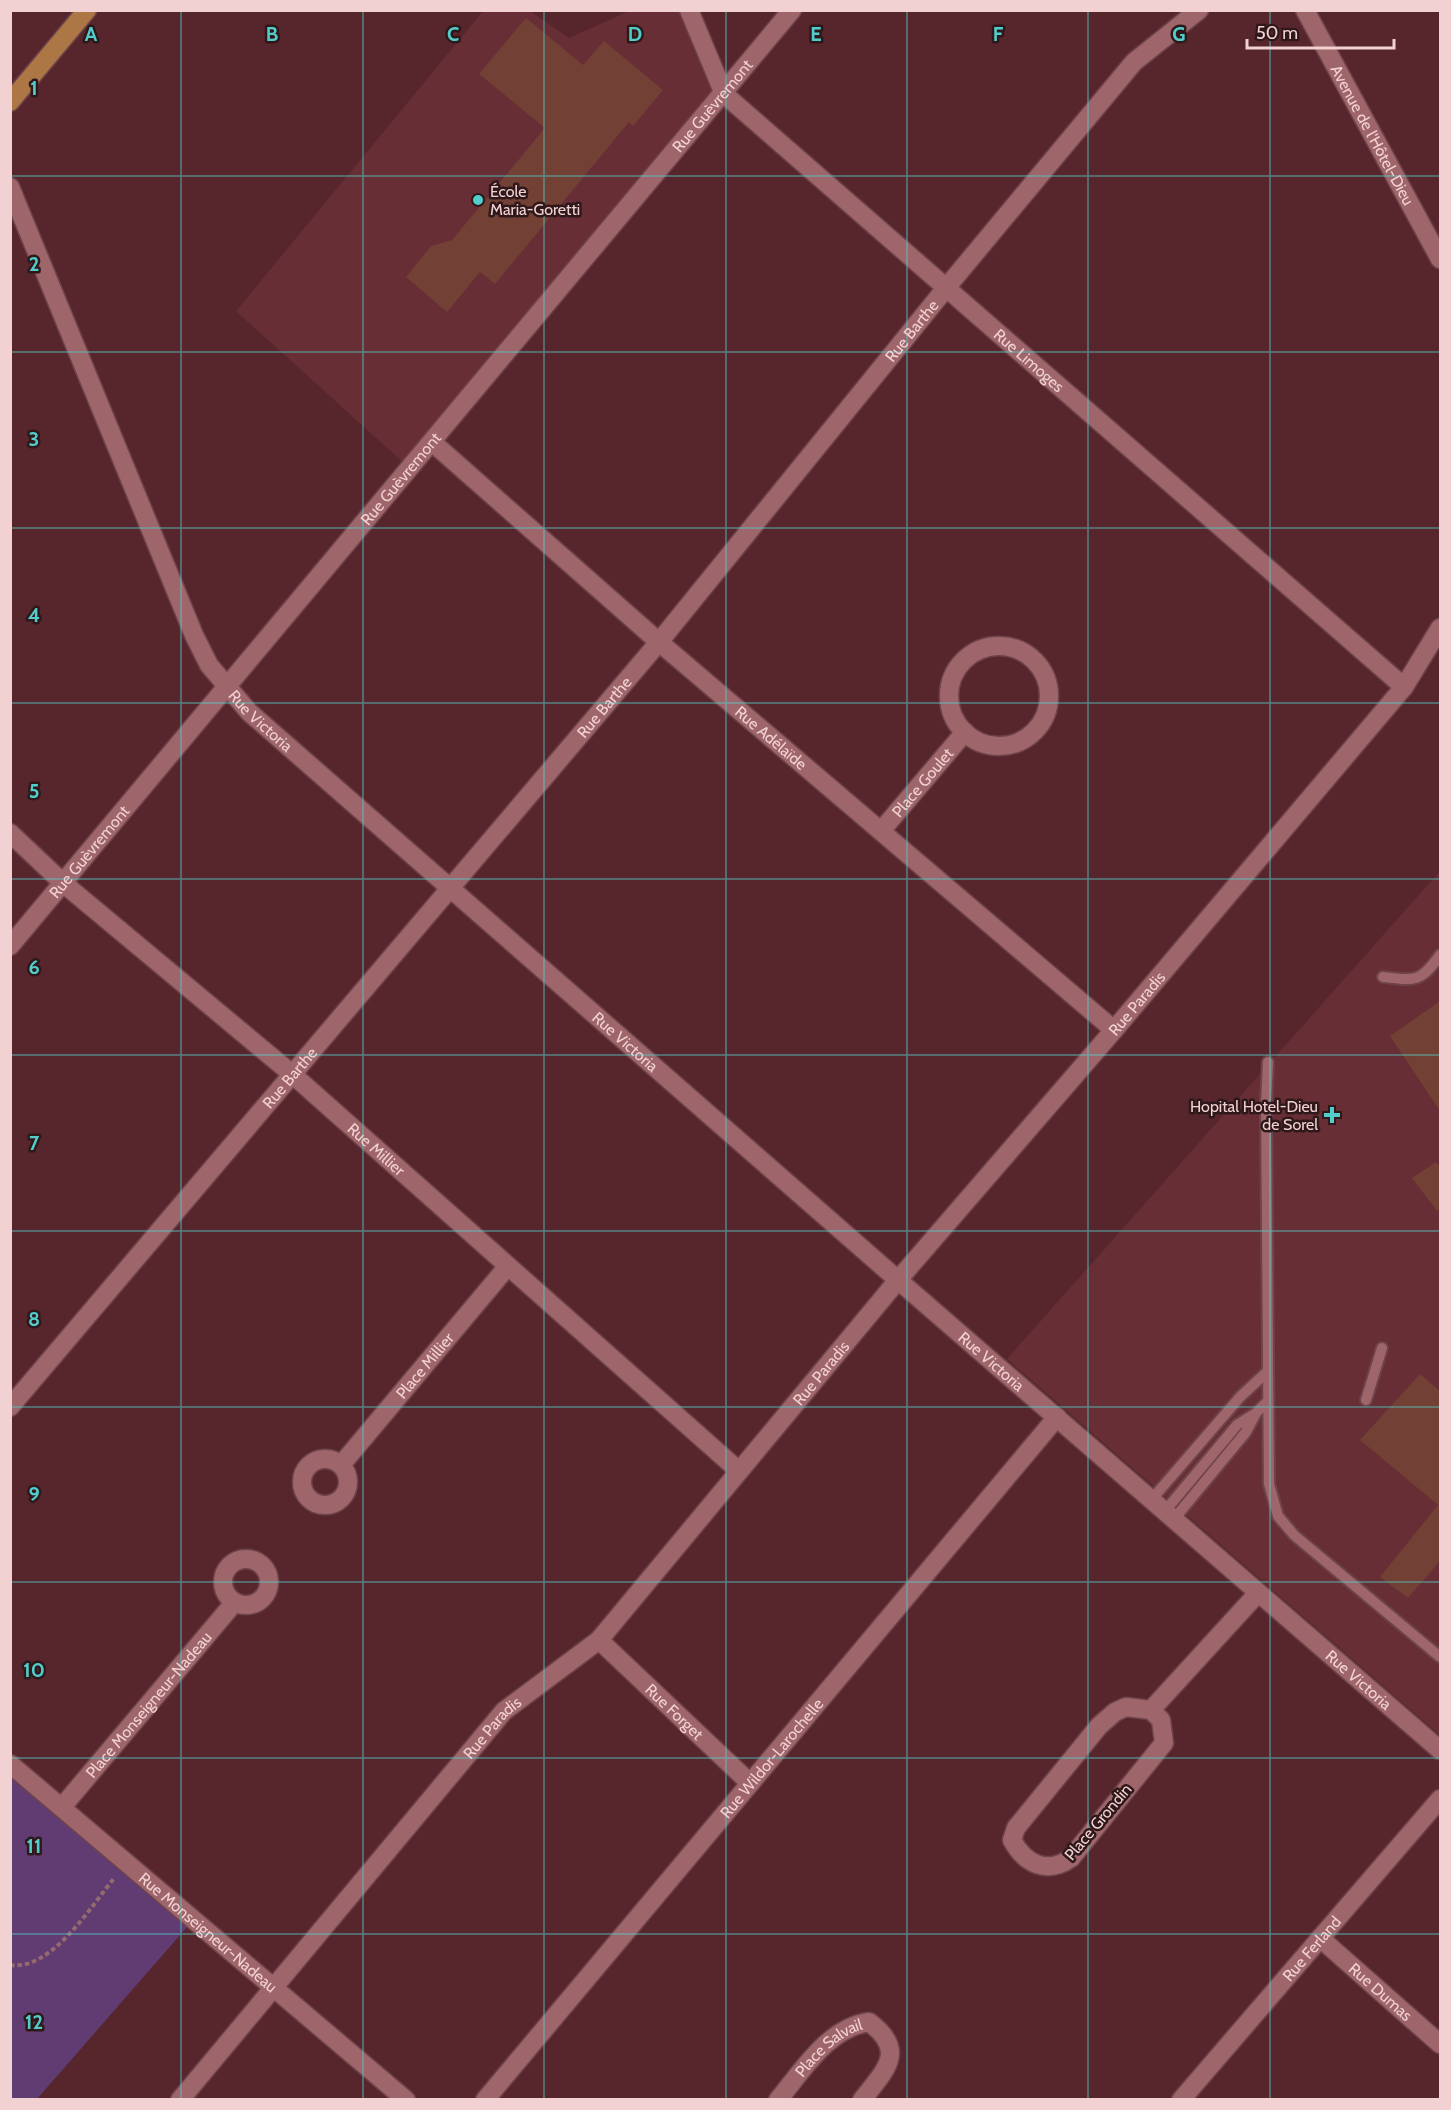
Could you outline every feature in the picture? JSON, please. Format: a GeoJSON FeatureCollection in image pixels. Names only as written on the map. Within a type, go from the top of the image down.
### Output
{"type":"FeatureCollection","features":[{"type":"Feature","properties":{"kind":"main road"},"geometry":{"type":"LineString","coordinates":[[10,102],[87,10]]}},
{"type":"Feature","properties":{"kind":"street","name":"Rue Limoges"},"geometry":{"type":"LineString","coordinates":[[689,10],[724,94],[1404,687]]}},
{"type":"Feature","properties":{"kind":"street","name":"Rue Guèvremont"},"geometry":{"type":"LineString","coordinates":[[10,946],[792,10]]}},
{"type":"Feature","properties":{"kind":"street","name":"Rue Barthe"},"geometry":{"type":"LineString","coordinates":[[10,1407],[659,642],[946,288],[1134,62],[1199,10]]}},
{"type":"Feature","properties":{"kind":"street","name":"Avenue de l'Hôtel-Dieu"},"geometry":{"type":"LineString","coordinates":[[1305,10],[1440,259]]}},
{"type":"Feature","properties":{"kind":"street","name":"Rue Victoria"},"geometry":{"type":"LineString","coordinates":[[10,188],[194,635],[209,665],[226,687],[249,712],[448,889],[1440,1749]]}},
{"type":"Feature","properties":{"kind":"street","name":"Rue Adélaïde"},"geometry":{"type":"LineString","coordinates":[[432,442],[659,642],[1114,1030]]}},
{"type":"Feature","properties":{"kind":"street","name":"Rue Paradis"},"geometry":{"type":"LineString","coordinates":[[180,2100],[504,1711],[599,1640],[898,1280],[1114,1030],[1404,687],[1440,627]]}},
{"type":"Feature","properties":{"kind":"street","name":"Place Goulet"},"geometry":{"type":"LineString","coordinates":[[988,647],[1013,647],[1028,655],[1040,666],[1047,681],[1049,697],[1046,713],[1038,727],[1026,738],[1011,744],[995,745],[979,741],[965,732],[955,719],[950,703],[950,687],[956,671],[966,658],[988,647]]}},
{"type":"Feature","properties":{"kind":"street","name":"Place Goulet"},"geometry":{"type":"LineString","coordinates":[[881,831],[965,732]]}},
{"type":"Feature","properties":{"kind":"street","name":"Rue Millier"},"geometry":{"type":"LineString","coordinates":[[10,833],[63,883],[292,1074],[739,1471]]}},
{"type":"Feature","properties":{"kind":"street","name":"Place Millier"},"geometry":{"type":"LineString","coordinates":[[340,1465],[508,1266]]}},
{"type":"Feature","properties":{"kind":"street","name":"Rue Wildor-Larochelle"},"geometry":{"type":"LineString","coordinates":[[485,2100],[1057,1417]]}},
{"type":"Feature","properties":{"kind":"street"},"geometry":{"type":"LineString","coordinates":[[1151,1710],[1258,1593]]}},
{"type":"Feature","properties":{"kind":"street","name":"Place Monseigneur-Nadeau"},"geometry":{"type":"LineString","coordinates":[[62,1808],[234,1603]]}},
{"type":"Feature","properties":{"kind":"street","name":"Rue Forget"},"geometry":{"type":"LineString","coordinates":[[599,1640],[750,1783]]}},
{"type":"Feature","properties":{"kind":"street","name":"Place Grondin"},"geometry":{"type":"LineString","coordinates":[[1126,1707],[1151,1710],[1161,1720],[1164,1743],[1071,1858],[1060,1866],[1046,1868],[1020,1854],[1012,1840],[1016,1828],[1099,1726],[1115,1712],[1126,1707]]}},
{"type":"Feature","properties":{"kind":"street","name":"Rue Monseigneur-Nadeau"},"geometry":{"type":"LineString","coordinates":[[10,1764],[406,2100]]}},
{"type":"Feature","properties":{"kind":"street","name":"Rue Ferland"},"geometry":{"type":"LineString","coordinates":[[1181,2100],[1440,1799]]}},
{"type":"Feature","properties":{"kind":"street","name":"Rue Dumas"},"geometry":{"type":"LineString","coordinates":[[1320,1938],[1440,2044]]}},
{"type":"Feature","properties":{"kind":"street","name":"Place Salvail"},"geometry":{"type":"LineString","coordinates":[[778,2100],[835,2035],[854,2024],[869,2022],[882,2032],[890,2045],[889,2060],[885,2073],[862,2100]]}},
{"type":"Feature","properties":{"kind":"lane"},"geometry":{"type":"LineString","coordinates":[[1383,977],[1408,980],[1426,974],[1440,955]]}},
{"type":"Feature","properties":{"kind":"lane"},"geometry":{"type":"LineString","coordinates":[[1268,1062],[1269,1484],[1274,1505],[1286,1527],[1440,1657]]}},
{"type":"Feature","properties":{"kind":"lane"},"geometry":{"type":"LineString","coordinates":[[1366,1400],[1382,1348]]}},
{"type":"Feature","properties":{"kind":"lane"},"geometry":{"type":"LineString","coordinates":[[1163,1510],[1240,1397],[1268,1371]]}},
{"type":"Feature","properties":{"kind":"lane"},"geometry":{"type":"LineString","coordinates":[[1163,1510],[1237,1425],[1256,1413],[1268,1401]]}},
{"type":"Feature","properties":{"kind":"path"},"geometry":{"type":"LineString","coordinates":[[10,1965],[21,1966],[38,1961],[53,1952],[127,1863]]}},
{"type":"Feature","properties":{"kind":"shaded area","name":"École Maria-Goretti"},"geometry":{"type":"Polygon","coordinates":[[[483,11],[530,11],[569,38],[629,11],[685,11],[721,90],[407,466],[236,311],[483,11]]]}},
{"type":"Feature","properties":{"kind":"shaded area","name":"Hopital Hotel-Dieu de Sorel"},"geometry":{"type":"Polygon","coordinates":[[[1440,871],[1440,1735],[1007,1359],[1440,871]]]}},
{"type":"Feature","properties":{"kind":"shaded area"},"geometry":{"type":"Polygon","coordinates":[[[10,1764],[194,1919],[37,2099],[11,2099],[10,1764]]]}},
{"type":"Feature","properties":{"kind":"building"},"geometry":{"type":"Polygon","coordinates":[[[526,18],[583,65],[604,41],[663,90],[633,126],[629,122],[495,284],[480,272],[447,312],[406,277],[431,246],[452,240],[545,128],[479,74],[526,18]]]}},
{"type":"Feature","properties":{"kind":"building"},"geometry":{"type":"Polygon","coordinates":[[[1440,1001],[1440,1111],[1390,1036],[1440,1001]]]}},
{"type":"Feature","properties":{"kind":"building"},"geometry":{"type":"Polygon","coordinates":[[[1436,1162],[1440,1167],[1440,1209],[1437,1211],[1412,1178],[1436,1162]]]}},
{"type":"Feature","properties":{"kind":"building"},"geometry":{"type":"Polygon","coordinates":[[[1420,1374],[1440,1391],[1440,1561],[1408,1598],[1380,1577],[1438,1505],[1360,1440],[1420,1374]]]}},
{"type":"Feature","properties":{"kind":"place","name":"École Maria-Goretti"},"geometry":{"type":"Point","coordinates":[478,200]}},
{"type":"Feature","properties":{"kind":"place","name":"Hopital Hotel-Dieu de Sorel"},"geometry":{"type":"Point","coordinates":[1332,1115]}}]}
